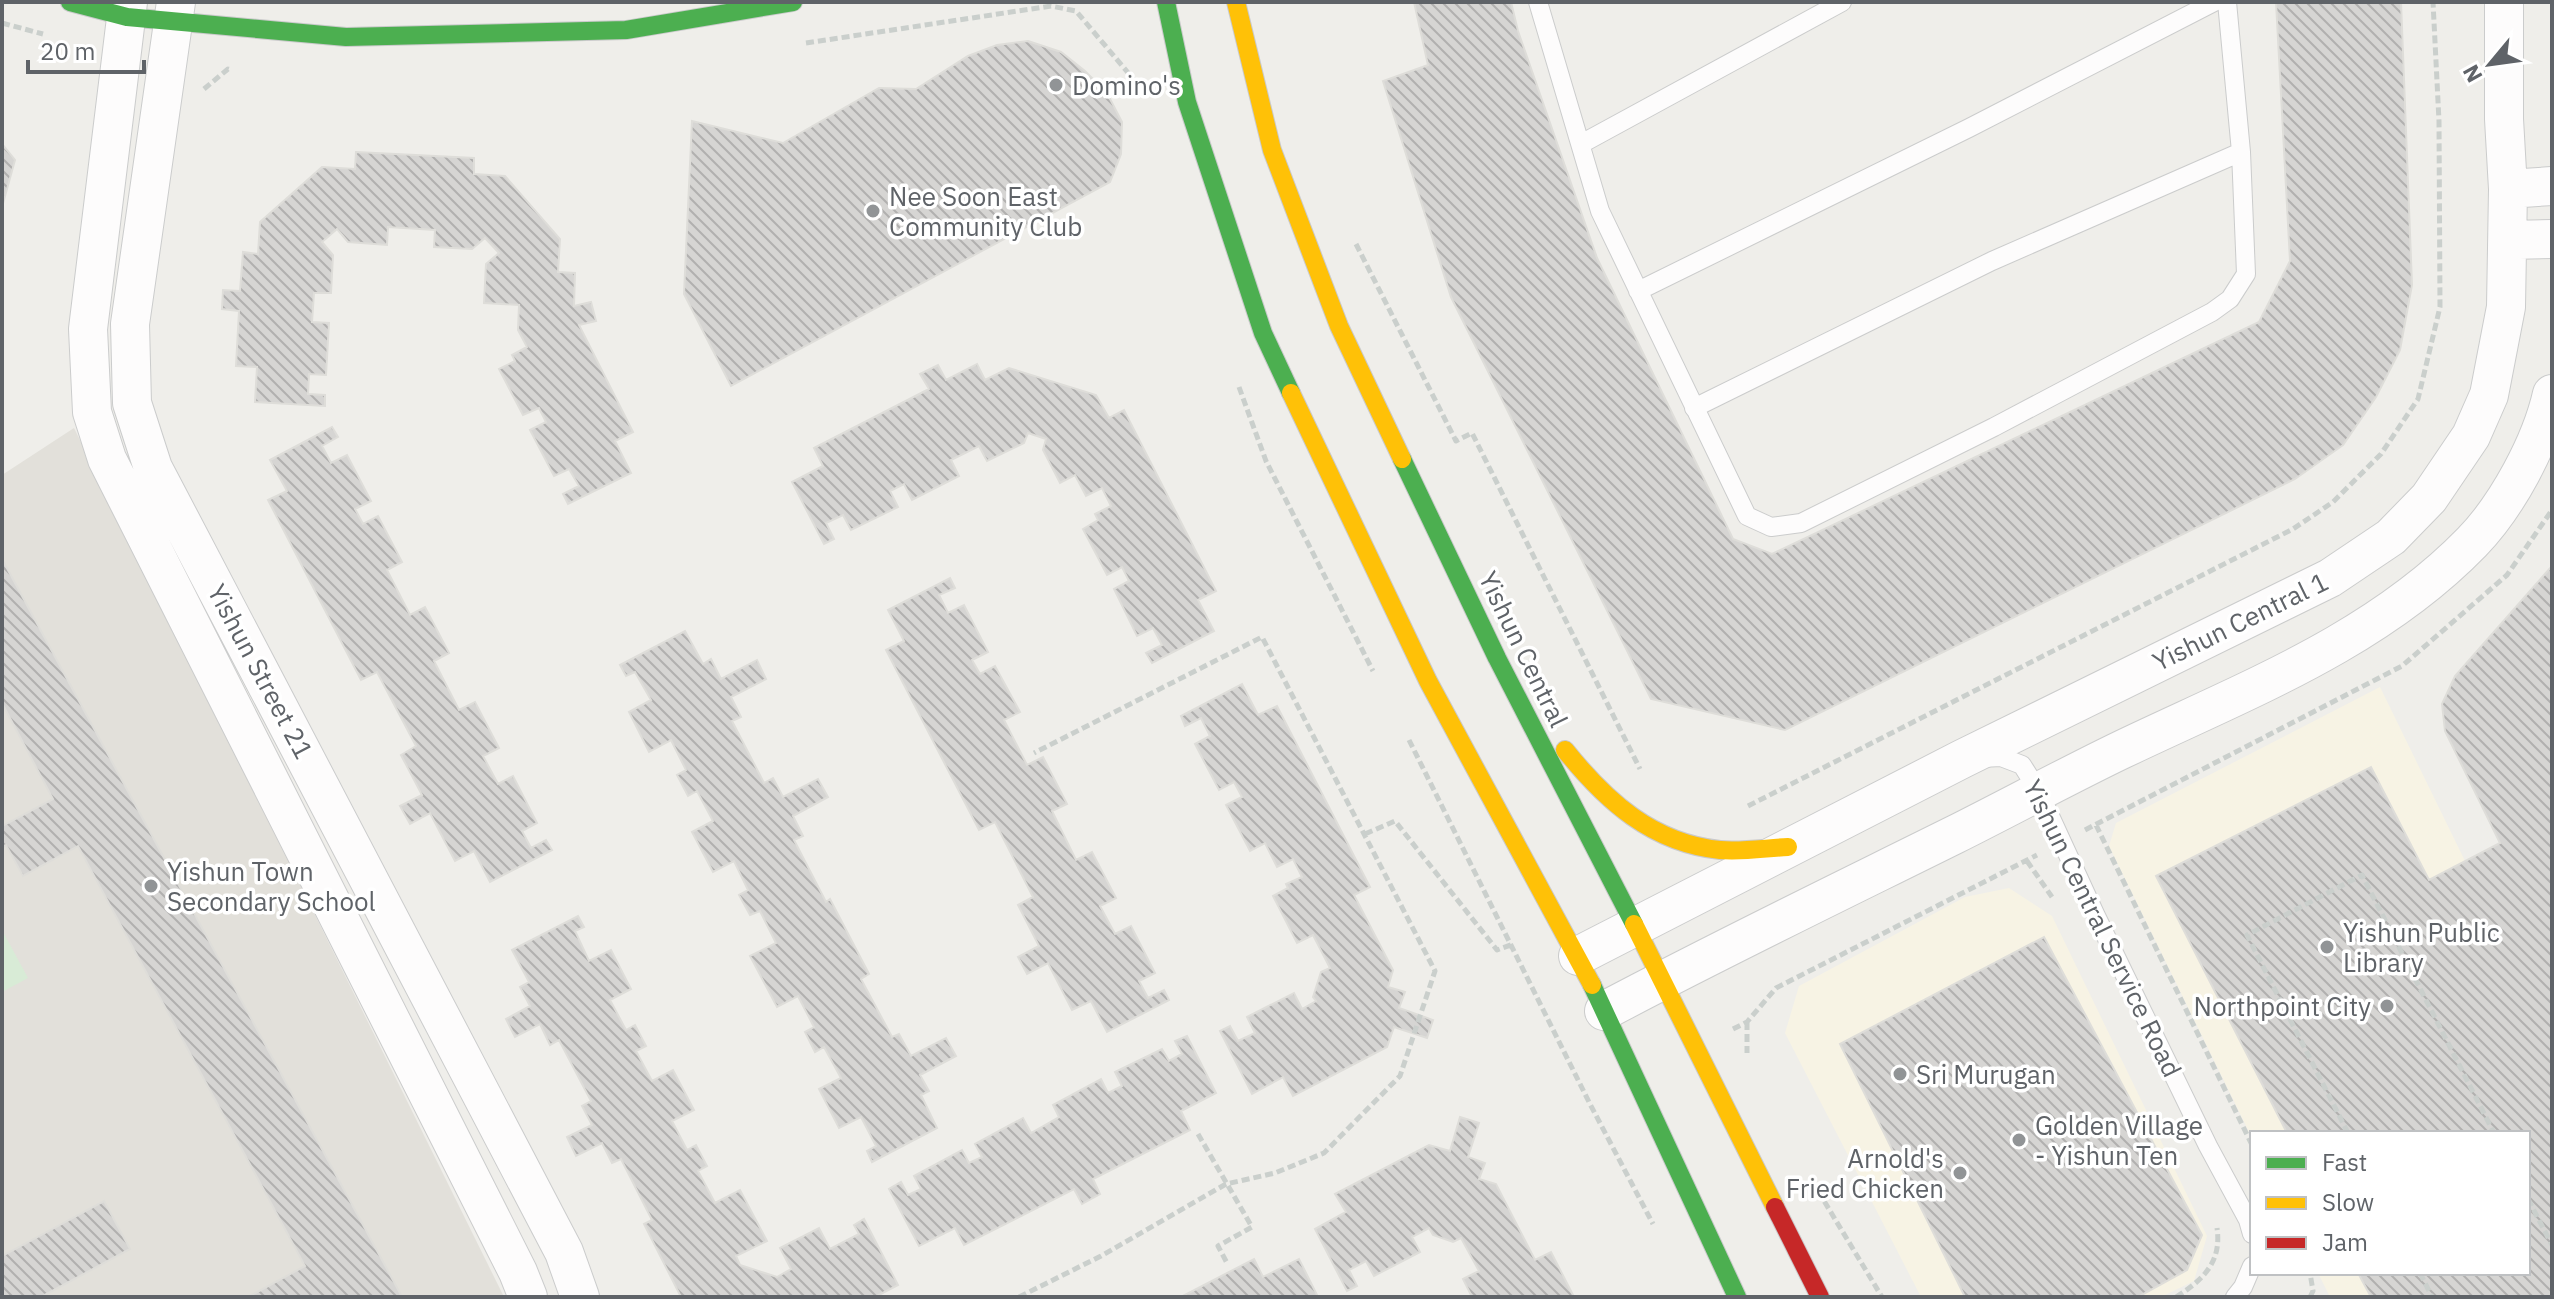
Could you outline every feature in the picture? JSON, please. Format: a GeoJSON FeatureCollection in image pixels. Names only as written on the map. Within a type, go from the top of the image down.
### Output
{"type":"FeatureCollection","features":[{"type":"Feature","properties":{"kind":"main road"},"geometry":{"type":"LineString","coordinates":[[70,2],[176,12],[346,37],[626,30],[793,2]]}},
{"type":"Feature","properties":{"kind":"main road"},"geometry":{"type":"LineString","coordinates":[[1166,2],[1187,102],[1263,333],[1428,681],[1578,956],[1737,1297]]}},
{"type":"Feature","properties":{"kind":"main road","name":"Yishun Central"},"geometry":{"type":"LineString","coordinates":[[1236,2],[1272,150],[1339,326],[1497,658],[1820,1297]]}},
{"type":"Feature","properties":{"kind":"main road"},"geometry":{"type":"LineString","coordinates":[[1497,658],[1594,788],[1630,819],[1679,841],[1701,847],[1724,850],[1788,847]]}},
{"type":"Feature","properties":{"kind":"street","name":"Yishun Central 1"},"geometry":{"type":"LineString","coordinates":[[1578,956],[1962,759],[2317,585],[2391,537],[2429,498],[2471,436],[2489,395],[2506,307],[2508,189],[2504,119],[2504,2]]}},
{"type":"Feature","properties":{"kind":"street","name":"Yishun Street 21"},"geometry":{"type":"LineString","coordinates":[[127,9],[88,329],[92,412],[107,459],[528,1297]]}},
{"type":"Feature","properties":{"kind":"street","name":"Yishun Street 21"},"geometry":{"type":"LineString","coordinates":[[176,12],[130,324],[132,403],[153,468],[564,1252],[580,1297]]}},
{"type":"Feature","properties":{"kind":"street"},"geometry":{"type":"LineString","coordinates":[[2508,189],[2552,186]]}},
{"type":"Feature","properties":{"kind":"street"},"geometry":{"type":"LineString","coordinates":[[2508,240],[2552,239]]}},
{"type":"Feature","properties":{"kind":"street"},"geometry":{"type":"LineString","coordinates":[[1604,1011],[2119,751],[2291,670],[2365,628],[2406,599],[2473,541],[2497,511],[2527,460],[2552,394]]}},
{"type":"Feature","properties":{"kind":"lane"},"geometry":{"type":"LineString","coordinates":[[1538,2],[1600,211],[1747,516],[1771,527],[1801,523],[1994,427],[2212,312],[2230,299],[2246,274],[2241,152],[2227,2]]}},
{"type":"Feature","properties":{"kind":"lane"},"geometry":{"type":"LineString","coordinates":[[1581,144],[1842,2]]}},
{"type":"Feature","properties":{"kind":"lane"},"geometry":{"type":"LineString","coordinates":[[1638,291],[1969,128],[2214,2]]}},
{"type":"Feature","properties":{"kind":"lane"},"geometry":{"type":"LineString","coordinates":[[1694,408],[1992,261],[2241,152]]}},
{"type":"Feature","properties":{"kind":"lane","name":"Yishun Central Service Road"},"geometry":{"type":"LineString","coordinates":[[1962,759],[2001,757],[2022,765],[2039,792],[2208,1146],[2250,1227]]}},
{"type":"Feature","properties":{"kind":"lane"},"geometry":{"type":"LineString","coordinates":[[2235,1297],[2250,1271]]}},
{"type":"Feature","properties":{"kind":"path"},"geometry":{"type":"LineString","coordinates":[[1019,1297],[1101,1256],[1226,1184],[1275,1173],[1324,1153],[1400,1076],[1435,971],[1262,637],[1034,753]]}},
{"type":"Feature","properties":{"kind":"path"},"geometry":{"type":"LineString","coordinates":[[1747,1061],[1747,1022],[1776,988],[2299,718]]}},
{"type":"Feature","properties":{"kind":"path"},"geometry":{"type":"LineString","coordinates":[[1365,834],[1395,821],[1497,950],[1513,944]]}},
{"type":"Feature","properties":{"kind":"path"},"geometry":{"type":"LineString","coordinates":[[2096,825],[2250,1141]]}},
{"type":"Feature","properties":{"kind":"path"},"geometry":{"type":"LineString","coordinates":[[2027,861],[2058,905]]}},
{"type":"Feature","properties":{"kind":"path"},"geometry":{"type":"LineString","coordinates":[[2347,1131],[2247,935],[2362,875],[2493,1131]]}},
{"type":"Feature","properties":{"kind":"path"},"geometry":{"type":"LineString","coordinates":[[1198,1134],[1252,1227],[1218,1246],[1227,1263]]}},
{"type":"Feature","properties":{"kind":"path"},"geometry":{"type":"LineString","coordinates":[[1805,1169],[1882,1297]]}},
{"type":"Feature","properties":{"kind":"path"},"geometry":{"type":"LineString","coordinates":[[2530,1203],[2552,1245]]}},
{"type":"Feature","properties":{"kind":"path"},"geometry":{"type":"LineString","coordinates":[[2176,1297],[2199,1283],[2209,1269],[2218,1247],[2215,1223]]}},
{"type":"Feature","properties":{"kind":"path"},"geometry":{"type":"LineString","coordinates":[[2310,1275],[2313,1291],[2310,1297]]}},
{"type":"Feature","properties":{"kind":"path"},"geometry":{"type":"LineString","coordinates":[[2421,1275],[2432,1297]]}},
{"type":"Feature","properties":{"kind":"shaded area","name":"Yishun Town Secondary School"},"geometry":{"type":"Polygon","coordinates":[[[74,428],[504,1297],[2,1297],[2,475],[74,428]]]}},
{"type":"Feature","properties":{"kind":"shaded area","name":"Northpoint City"},"geometry":{"type":"Polygon","coordinates":[[[2380,687],[2552,1039],[2552,1297],[2330,1297],[2319,1275],[2530,1275],[2530,1131],[2250,1131],[2250,1134],[2109,846],[2116,823],[2380,687]]]}},
{"type":"Feature","properties":{"kind":"shaded area","name":"Golden Village - Yishun Ten"},"geometry":{"type":"Polygon","coordinates":[[[2009,888],[2052,916],[2207,1236],[2194,1281],[2161,1297],[1921,1297],[1785,1033],[1799,986],[1965,897],[2009,888]]]}},
{"type":"Feature","properties":{"kind":"green space"},"geometry":{"type":"Polygon","coordinates":[[[2,930],[28,978],[2,992],[2,930]]]}},
{"type":"Feature","properties":{"kind":"building"},"geometry":{"type":"Polygon","coordinates":[[[1414,2],[1511,2],[1518,31],[1597,258],[1733,539],[1772,554],[2259,322],[2290,261],[2276,2],[2401,2],[2412,285],[2400,350],[2376,397],[2343,445],[2295,479],[1785,730],[1651,699],[1451,297],[1383,81],[1428,65],[1414,2]]]}},
{"type":"Feature","properties":{"kind":"building","name":"Nee Soon East Community Club"},"geometry":{"type":"Polygon","coordinates":[[[1028,41],[1061,52],[1107,93],[1122,122],[1121,154],[1110,182],[731,386],[684,294],[692,121],[783,143],[879,88],[916,89],[968,56],[997,45],[1028,41]]]}},
{"type":"Feature","properties":{"kind":"building"},"geometry":{"type":"Polygon","coordinates":[[[2,144],[15,160],[2,207],[2,144]]]}},
{"type":"Feature","properties":{"kind":"building"},"geometry":{"type":"Polygon","coordinates":[[[356,152],[474,158],[474,174],[505,176],[560,239],[558,272],[575,273],[574,306],[591,302],[596,321],[579,325],[633,432],[615,441],[631,473],[568,504],[563,494],[579,486],[569,469],[554,476],[530,430],[546,422],[539,408],[523,415],[499,369],[515,361],[512,355],[527,347],[518,330],[519,305],[484,303],[486,264],[499,253],[485,238],[472,249],[434,247],[435,230],[388,227],[387,245],[348,242],[337,229],[322,242],[333,255],[331,293],[314,293],[312,322],[329,323],[326,375],[309,374],[308,394],[325,395],[325,406],[255,402],[257,367],[236,366],[239,311],[222,309],[223,290],[240,291],[243,252],[258,254],[260,222],[322,167],[355,169],[356,152]]]}},
{"type":"Feature","properties":{"kind":"building"},"geometry":{"type":"Polygon","coordinates":[[[977,364],[985,380],[1009,368],[1096,395],[1109,418],[1124,410],[1216,591],[1198,600],[1214,631],[1152,663],[1146,653],[1162,645],[1153,628],[1137,636],[1114,589],[1129,581],[1122,567],[1107,575],[1083,529],[1098,520],[1095,514],[1111,506],[1102,488],[1086,496],[1075,475],[1060,483],[1043,450],[1046,439],[1028,433],[1024,443],[987,461],[979,446],[951,460],[959,476],[912,500],[904,484],[890,491],[898,507],[851,530],[843,515],[826,523],[834,539],[824,544],[792,482],[823,466],[814,448],[929,389],[920,374],[938,365],[946,380],[977,364]]]}},
{"type":"Feature","properties":{"kind":"building"},"geometry":{"type":"Polygon","coordinates":[[[332,427],[338,437],[322,446],[331,463],[347,455],[371,501],[355,509],[363,524],[378,516],[402,562],[387,570],[410,615],[425,607],[449,653],[434,661],[459,710],[475,702],[499,748],[483,756],[498,784],[513,776],[537,823],[522,831],[531,848],[546,840],[552,850],[490,882],[474,851],[455,861],[430,813],[410,824],[400,806],[422,795],[401,755],[416,746],[377,672],[361,680],[268,500],[287,491],[270,460],[332,427]]]}},
{"type":"Feature","properties":{"kind":"building"},"geometry":{"type":"Polygon","coordinates":[[[2,559],[401,1295],[248,1297],[305,1266],[78,846],[23,876],[6,845],[2,847],[2,826],[53,799],[2,703],[2,559]]]}},
{"type":"Feature","properties":{"kind":"building","name":"Northpoint City"},"geometry":{"type":"Polygon","coordinates":[[[2552,566],[2552,1297],[2371,1297],[2359,1275],[2530,1275],[2530,1131],[2286,1131],[2156,876],[2371,767],[2429,880],[2500,843],[2445,731],[2442,704],[2455,676],[2552,566]]]}},
{"type":"Feature","properties":{"kind":"building"},"geometry":{"type":"Polygon","coordinates":[[[950,578],[955,588],[939,595],[948,613],[964,605],[988,652],[972,660],[980,674],[995,666],[1020,712],[1004,720],[1027,765],[1043,757],[1067,804],[1052,811],[1076,860],[1092,852],[1116,898],[1100,906],[1115,934],[1131,926],[1155,973],[1139,981],[1148,998],[1164,990],[1169,1000],[1107,1032],[1091,1001],[1072,1010],[1048,963],[1027,974],[1018,957],[1039,946],[1018,905],[1033,897],[995,822],[979,830],[886,650],[904,641],[888,610],[950,578]]]}},
{"type":"Feature","properties":{"kind":"building"},"geometry":{"type":"Polygon","coordinates":[[[685,631],[703,664],[711,659],[721,679],[757,660],[766,679],[731,697],[741,717],[732,721],[764,783],[773,778],[783,797],[818,779],[828,797],[793,816],[803,836],[794,840],[826,902],[830,899],[869,974],[861,979],[892,1037],[899,1034],[911,1056],[946,1038],[956,1056],[920,1075],[929,1091],[921,1095],[937,1128],[872,1162],[867,1151],[876,1146],[861,1117],[839,1128],[819,1089],[841,1078],[824,1047],[815,1052],[805,1032],[814,1027],[798,996],[777,1007],[750,956],[776,943],[760,911],[750,915],[739,895],[748,890],[734,861],[713,872],[692,832],[713,821],[697,791],[688,796],[677,775],[686,770],[671,740],[649,752],[629,712],[651,700],[635,672],[626,676],[620,665],[685,631]]]}},
{"type":"Feature","properties":{"kind":"building"},"geometry":{"type":"Polygon","coordinates":[[[1242,684],[1258,715],[1277,706],[1370,887],[1354,895],[1393,970],[1388,987],[1405,992],[1399,1008],[1433,1020],[1427,1038],[1394,1027],[1387,1047],[1293,1096],[1283,1077],[1252,1094],[1220,1031],[1230,1026],[1238,1041],[1255,1033],[1247,1017],[1294,993],[1302,1009],[1316,1001],[1313,997],[1321,972],[1330,968],[1313,935],[1297,943],[1273,896],[1288,888],[1286,884],[1302,877],[1293,859],[1277,867],[1265,843],[1250,851],[1226,805],[1242,797],[1234,782],[1219,790],[1195,744],[1210,736],[1201,718],[1185,726],[1181,716],[1242,684]]]}},
{"type":"Feature","properties":{"kind":"building"},"geometry":{"type":"Polygon","coordinates":[[[578,916],[584,927],[575,931],[589,961],[611,950],[631,989],[610,1000],[626,1030],[635,1025],[646,1046],[636,1051],[652,1081],[673,1070],[694,1110],[672,1121],[687,1150],[696,1145],[707,1166],[698,1171],[715,1203],[740,1190],[767,1241],[736,1256],[740,1265],[777,1277],[791,1269],[780,1248],[819,1228],[830,1249],[859,1234],[854,1225],[864,1219],[898,1285],[875,1297],[681,1297],[644,1224],[652,1220],[621,1159],[612,1163],[602,1143],[576,1156],[567,1137],[592,1125],[582,1106],[591,1101],[559,1040],[550,1045],[540,1024],[515,1037],[506,1019],[530,1006],[520,987],[529,982],[512,950],[578,916]]]}},
{"type":"Feature","properties":{"kind":"building","name":"Golden Village - Yishun Ten"},"geometry":{"type":"Polygon","coordinates":[[[2044,937],[2202,1235],[2187,1270],[2138,1297],[1965,1297],[1840,1044],[2044,937]]]}},
{"type":"Feature","properties":{"kind":"building"},"geometry":{"type":"Polygon","coordinates":[[[1187,1036],[1216,1093],[1181,1111],[1190,1130],[1093,1179],[1100,1194],[1082,1204],[1074,1189],[964,1245],[955,1228],[919,1246],[889,1189],[901,1182],[908,1195],[921,1189],[914,1176],[962,1150],[969,1163],[982,1157],[975,1144],[1023,1118],[1031,1133],[1059,1117],[1053,1105],[1101,1079],[1108,1093],[1122,1086],[1115,1072],[1162,1049],[1169,1061],[1182,1054],[1175,1041],[1187,1036]]]}},
{"type":"Feature","properties":{"kind":"building"},"geometry":{"type":"Polygon","coordinates":[[[1460,1117],[1479,1123],[1468,1157],[1485,1163],[1479,1179],[1496,1184],[1535,1260],[1551,1252],[1574,1297],[1472,1297],[1463,1279],[1479,1271],[1461,1238],[1453,1242],[1433,1235],[1429,1228],[1412,1237],[1420,1252],[1374,1276],[1366,1261],[1349,1270],[1357,1286],[1347,1291],[1315,1229],[1346,1212],[1335,1194],[1429,1145],[1450,1151],[1460,1117]]]}},
{"type":"Feature","properties":{"kind":"building"},"geometry":{"type":"Polygon","coordinates":[[[104,1201],[130,1249],[41,1297],[2,1297],[2,1256],[104,1201]]]}},
{"type":"Feature","properties":{"kind":"building"},"geometry":{"type":"Polygon","coordinates":[[[1254,1259],[1263,1277],[1299,1259],[1318,1297],[1181,1297],[1254,1259]]]}},
{"type":"Feature","properties":{"kind":"traffic: fast"},"geometry":{"type":"LineString","coordinates":[[70,2],[127,17],[346,37],[626,30],[793,2]]}},
{"type":"Feature","properties":{"kind":"traffic: fast"},"geometry":{"type":"LineString","coordinates":[[1166,2],[1187,102],[1263,333],[1291,393]]}},
{"type":"Feature","properties":{"kind":"traffic: fast"},"geometry":{"type":"LineString","coordinates":[[1402,459],[1497,658],[1634,924]]}},
{"type":"Feature","properties":{"kind":"traffic: fast"},"geometry":{"type":"LineString","coordinates":[[1592,985],[1737,1297]]}},
{"type":"Feature","properties":{"kind":"traffic: slow"},"geometry":{"type":"LineString","coordinates":[[1236,2],[1272,150],[1339,326],[1402,459]]}},
{"type":"Feature","properties":{"kind":"traffic: slow"},"geometry":{"type":"LineString","coordinates":[[1291,393],[1428,681],[1592,985]]}},
{"type":"Feature","properties":{"kind":"traffic: slow"},"geometry":{"type":"LineString","coordinates":[[1565,750],[1614,802],[1652,829],[1673,839],[1720,850],[1788,847]]}},
{"type":"Feature","properties":{"kind":"traffic: slow"},"geometry":{"type":"LineString","coordinates":[[1634,924],[1775,1207]]}},
{"type":"Feature","properties":{"kind":"traffic: jam"},"geometry":{"type":"LineString","coordinates":[[1775,1207],[1820,1297]]}},
{"type":"Feature","properties":{"kind":"place","name":"Domino's"},"geometry":{"type":"Point","coordinates":[1056,85]}},
{"type":"Feature","properties":{"kind":"place","name":"Nee Soon East Community Club"},"geometry":{"type":"Point","coordinates":[873,211]}},
{"type":"Feature","properties":{"kind":"place","name":"Yishun Town Secondary School"},"geometry":{"type":"Point","coordinates":[151,886]}},
{"type":"Feature","properties":{"kind":"place","name":"Yishun Public Library"},"geometry":{"type":"Point","coordinates":[2327,947]}},
{"type":"Feature","properties":{"kind":"place","name":"Northpoint City"},"geometry":{"type":"Point","coordinates":[2387,1006]}},
{"type":"Feature","properties":{"kind":"place","name":"Sri Murugan"},"geometry":{"type":"Point","coordinates":[1900,1074]}},
{"type":"Feature","properties":{"kind":"place","name":"Golden Village - Yishun Ten"},"geometry":{"type":"Point","coordinates":[2019,1140]}},
{"type":"Feature","properties":{"kind":"place","name":"Arnold's Fried Chicken"},"geometry":{"type":"Point","coordinates":[1960,1173]}}]}
